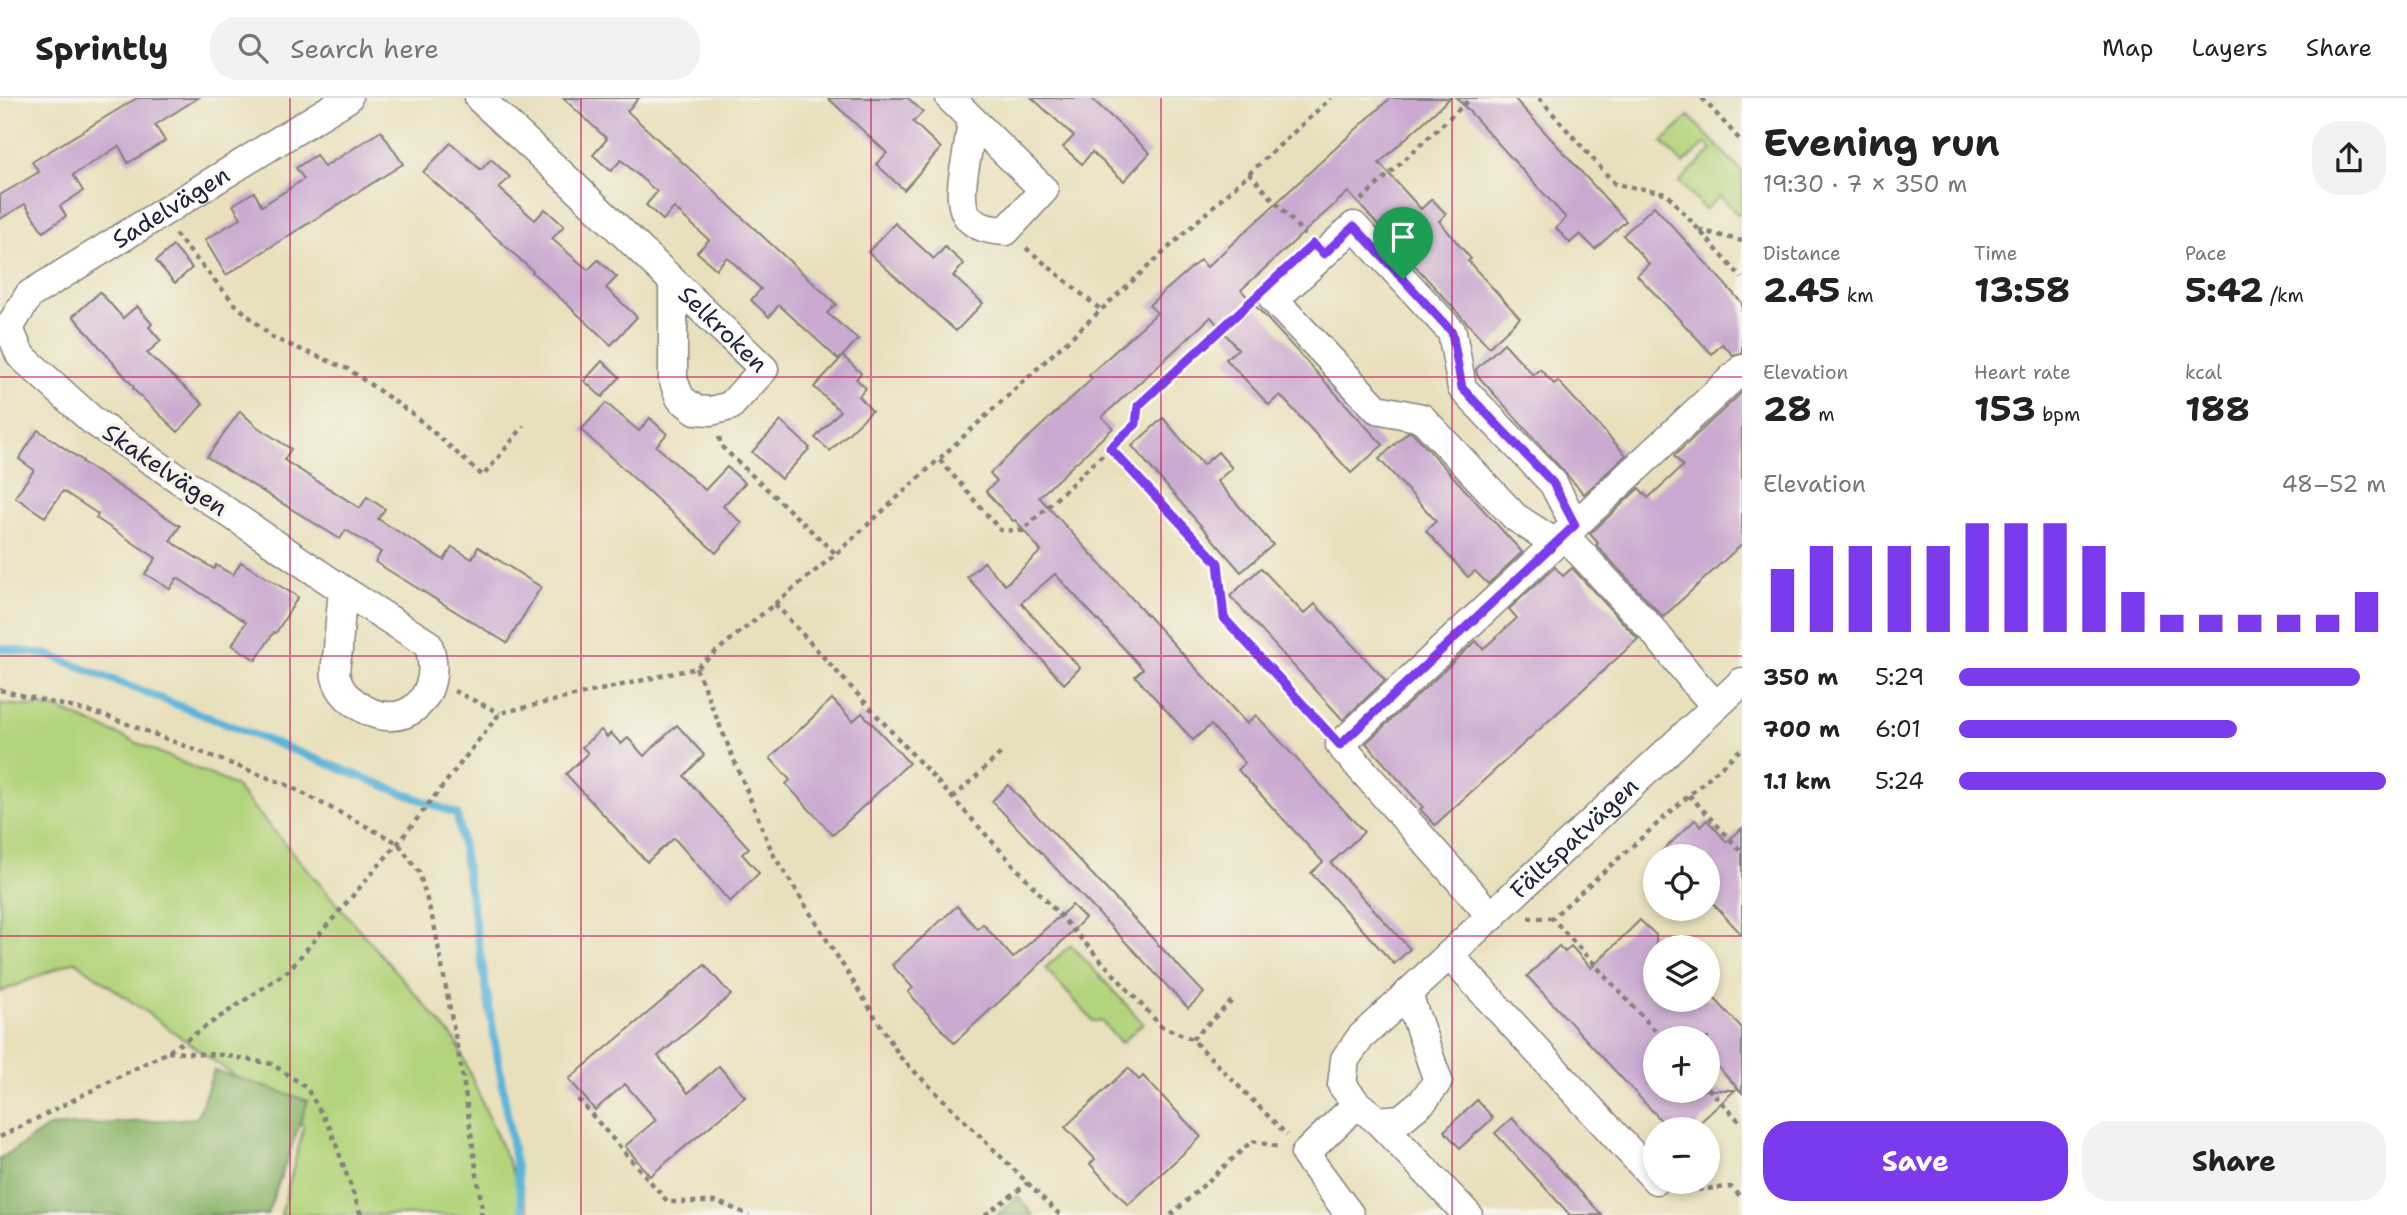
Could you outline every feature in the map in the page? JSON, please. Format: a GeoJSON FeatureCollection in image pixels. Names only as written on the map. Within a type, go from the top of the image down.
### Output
{"type":"FeatureCollection","features":[{"type":"Feature","properties":{"kind":"street","name":"Sadelvägen"},"geometry":{"type":"LineString","coordinates":[[9,328],[29,295],[348,98]]}},
{"type":"Feature","properties":{"kind":"street","name":"Selkroken"},"geometry":{"type":"LineString","coordinates":[[479,98],[571,183],[764,369],[730,406],[711,411],[696,410],[680,398],[673,379],[673,282]]}},
{"type":"Feature","properties":{"kind":"street"},"geometry":{"type":"LineString","coordinates":[[950,98],[1044,190],[1006,231],[980,227],[969,218],[961,206],[972,121]]}},
{"type":"Feature","properties":{"kind":"street"},"geometry":{"type":"LineString","coordinates":[[1565,534],[1553,483],[1462,388],[1452,332],[1354,226],[1274,300],[1377,409],[1422,418],[1515,517],[1565,534],[1655,633],[1716,706]]}},
{"type":"Feature","properties":{"kind":"street","name":"Skakelvägen"},"geometry":{"type":"LineString","coordinates":[[9,328],[20,355],[93,421],[343,590],[428,644],[433,659],[432,680]]}},
{"type":"Feature","properties":{"kind":"street"},"geometry":{"type":"LineString","coordinates":[[1492,917],[1340,745],[1742,369]]}},
{"type":"Feature","properties":{"kind":"street"},"geometry":{"type":"LineString","coordinates":[[343,590],[335,675],[342,693],[370,714],[388,718],[406,713],[423,701],[432,680]]}},
{"type":"Feature","properties":{"kind":"street","name":"Fältspatvägen"},"geometry":{"type":"LineString","coordinates":[[1468,1215],[1342,1085],[1345,1059],[1361,1037],[1742,682]]}},
{"type":"Feature","properties":{"kind":"street"},"geometry":{"type":"LineString","coordinates":[[1450,956],[1643,1166]]}},
{"type":"Feature","properties":{"kind":"street"},"geometry":{"type":"LineString","coordinates":[[1350,1215],[1305,1154],[1368,1113],[1401,1119],[1423,1101],[1438,1081],[1408,994]]}},
{"type":"Feature","properties":{"kind":"path"},"geometry":{"type":"LineString","coordinates":[[0,1137],[167,1052],[288,971],[398,843],[500,713],[696,667],[836,554],[1331,98]]}},
{"type":"Feature","properties":{"kind":"path"},"geometry":{"type":"LineString","coordinates":[[1353,207],[1471,98]]}},
{"type":"Feature","properties":{"kind":"path"},"geometry":{"type":"LineString","coordinates":[[1539,98],[1615,184],[1666,193],[1742,278]]}},
{"type":"Feature","properties":{"kind":"path"},"geometry":{"type":"LineString","coordinates":[[1702,98],[1742,142]]}},
{"type":"Feature","properties":{"kind":"path"},"geometry":{"type":"LineString","coordinates":[[1249,173],[1324,254]]}},
{"type":"Feature","properties":{"kind":"path"},"geometry":{"type":"LineString","coordinates":[[158,215],[235,304],[273,338],[348,369],[414,415],[483,476],[524,426]]}},
{"type":"Feature","properties":{"kind":"path"},"geometry":{"type":"LineString","coordinates":[[1699,230],[1742,241]]}},
{"type":"Feature","properties":{"kind":"path"},"geometry":{"type":"LineString","coordinates":[[1006,231],[1101,310]]}},
{"type":"Feature","properties":{"kind":"path"},"geometry":{"type":"LineString","coordinates":[[940,460],[1000,530],[1022,531],[1136,424],[1138,406],[1255,298]]}},
{"type":"Feature","properties":{"kind":"path"},"geometry":{"type":"LineString","coordinates":[[711,411],[721,446],[836,554]]}},
{"type":"Feature","properties":{"kind":"path"},"geometry":{"type":"LineString","coordinates":[[1110,448],[1218,563],[1224,618],[1340,745]]}},
{"type":"Feature","properties":{"kind":"path"},"geometry":{"type":"LineString","coordinates":[[775,604],[1161,1027],[1192,1040],[1305,1154]]}},
{"type":"Feature","properties":{"kind":"path"},"geometry":{"type":"LineString","coordinates":[[696,667],[773,853],[901,1058],[1060,1215]]}},
{"type":"Feature","properties":{"kind":"path"},"geometry":{"type":"LineString","coordinates":[[432,680],[500,713]]}},
{"type":"Feature","properties":{"kind":"path"},"geometry":{"type":"LineString","coordinates":[[0,690],[104,715],[287,785],[398,843],[419,872],[434,924],[463,1078],[481,1215]]}},
{"type":"Feature","properties":{"kind":"path"},"geometry":{"type":"LineString","coordinates":[[1651,1026],[1552,918],[1742,748]]}},
{"type":"Feature","properties":{"kind":"path"},"geometry":{"type":"LineString","coordinates":[[953,798],[1001,753]]}},
{"type":"Feature","properties":{"kind":"path"},"geometry":{"type":"LineString","coordinates":[[1689,795],[1742,852]]}},
{"type":"Feature","properties":{"kind":"path"},"geometry":{"type":"LineString","coordinates":[[1192,1040],[1233,1000]]}},
{"type":"Feature","properties":{"kind":"path"},"geometry":{"type":"LineString","coordinates":[[167,1052],[223,1055],[272,1064],[306,1087],[330,1128],[361,1215]]}},
{"type":"Feature","properties":{"kind":"path"},"geometry":{"type":"LineString","coordinates":[[578,1098],[668,1202],[718,1202],[749,1215]]}},
{"type":"Feature","properties":{"kind":"path"},"geometry":{"type":"LineString","coordinates":[[1720,1100],[1742,1124]]}},
{"type":"Feature","properties":{"kind":"path"},"geometry":{"type":"LineString","coordinates":[[1171,1215],[1252,1141],[1305,1154]]}},
{"type":"Feature","properties":{"kind":"path"},"geometry":{"type":"LineString","coordinates":[[985,1215],[1028,1184]]}},
{"type":"Feature","properties":{"kind":"path"},"geometry":{"type":"LineString","coordinates":[[1720,1187],[1731,1187],[1742,1198]]}},
{"type":"Feature","properties":{"kind":"green space"},"geometry":{"type":"Polygon","coordinates":[[[1689,116],[1742,172],[1742,212],[1738,215],[1720,196],[1705,210],[1679,182],[1712,150],[1706,143],[1683,164],[1662,142],[1689,116]]]}},
{"type":"Feature","properties":{"kind":"green space"},"geometry":{"type":"Polygon","coordinates":[[[0,704],[57,708],[234,785],[456,1041],[531,1215],[281,1215],[304,1126],[75,961],[0,992],[0,704]]]}},
{"type":"Feature","properties":{"kind":"green space"},"geometry":{"type":"Polygon","coordinates":[[[1071,945],[1143,1023],[1121,1043],[1101,1021],[1093,1021],[1045,968],[1071,945]]]}},
{"type":"Feature","properties":{"kind":"green space"},"geometry":{"type":"Polygon","coordinates":[[[214,1070],[308,1101],[267,1215],[0,1215],[0,1159],[49,1127],[197,1118],[214,1070]]]}},
{"type":"Feature","properties":{"kind":"green space"},"geometry":{"type":"Polygon","coordinates":[[[1018,1196],[1033,1215],[997,1215],[1018,1196]]]}},
{"type":"Feature","properties":{"kind":"building"},"geometry":{"type":"Polygon","coordinates":[[[137,98],[198,98],[155,125],[165,141],[128,163],[119,146],[73,175],[83,191],[60,206],[66,216],[43,232],[25,204],[0,219],[0,195],[39,172],[32,162],[137,98]]]}},
{"type":"Feature","properties":{"kind":"building"},"geometry":{"type":"Polygon","coordinates":[[[563,98],[639,98],[627,111],[836,304],[827,313],[858,339],[839,360],[779,305],[769,317],[751,300],[761,289],[727,257],[716,269],[697,252],[709,240],[674,208],[663,220],[646,205],[657,192],[621,160],[611,171],[593,155],[607,139],[563,98]]]}},
{"type":"Feature","properties":{"kind":"building"},"geometry":{"type":"Polygon","coordinates":[[[828,98],[908,98],[923,112],[913,122],[941,148],[904,190],[876,164],[887,153],[828,98]]]}},
{"type":"Feature","properties":{"kind":"building"},"geometry":{"type":"Polygon","coordinates":[[[1032,98],[1091,98],[1150,153],[1124,181],[1092,152],[1082,164],[1063,147],[1074,136],[1032,98]]]}},
{"type":"Feature","properties":{"kind":"building"},"geometry":{"type":"Polygon","coordinates":[[[1390,98],[1450,98],[1379,163],[1421,209],[1432,199],[1446,214],[1439,221],[1471,259],[1468,261],[1520,318],[1489,347],[1348,192],[1241,290],[1383,445],[1351,473],[1280,395],[1269,405],[1226,359],[1238,349],[1211,317],[1102,417],[1113,428],[1039,497],[1247,724],[1256,715],[1364,832],[1331,863],[1410,949],[1394,964],[1311,873],[1323,862],[1238,770],[1245,763],[1211,725],[1193,740],[1135,676],[1143,669],[1055,574],[1021,603],[1080,668],[1064,684],[967,577],[984,562],[1005,585],[1041,551],[986,491],[997,481],[990,473],[1092,379],[1089,375],[1157,313],[1149,305],[1200,260],[1207,267],[1390,98]]]}},
{"type":"Feature","properties":{"kind":"building"},"geometry":{"type":"Polygon","coordinates":[[[1457,98],[1514,98],[1626,221],[1595,249],[1580,234],[1570,243],[1556,228],[1566,218],[1457,98]]]}},
{"type":"Feature","properties":{"kind":"building"},"geometry":{"type":"Polygon","coordinates":[[[381,131],[403,164],[226,275],[205,240],[241,218],[233,205],[254,192],[262,206],[304,179],[296,168],[316,155],[324,167],[381,131]]]}},
{"type":"Feature","properties":{"kind":"building"},"geometry":{"type":"Polygon","coordinates":[[[451,143],[481,170],[491,159],[510,177],[499,188],[535,220],[545,209],[564,226],[552,239],[588,270],[598,260],[617,277],[606,288],[637,317],[611,345],[423,172],[451,143]]]}},
{"type":"Feature","properties":{"kind":"building"},"geometry":{"type":"Polygon","coordinates":[[[1654,206],[1742,303],[1742,353],[1733,355],[1722,344],[1712,354],[1637,275],[1649,264],[1623,235],[1654,206]]]}},
{"type":"Feature","properties":{"kind":"building"},"geometry":{"type":"Polygon","coordinates":[[[895,223],[934,259],[945,247],[964,264],[953,276],[983,303],[956,331],[868,252],[895,223]]]}},
{"type":"Feature","properties":{"kind":"building"},"geometry":{"type":"Polygon","coordinates":[[[173,246],[192,268],[175,283],[156,261],[173,246]]]}},
{"type":"Feature","properties":{"kind":"building"},"geometry":{"type":"Polygon","coordinates":[[[100,292],[123,318],[137,306],[152,324],[149,327],[161,341],[147,353],[203,404],[178,432],[133,389],[73,316],[100,292]]]}},
{"type":"Feature","properties":{"kind":"building"},"geometry":{"type":"Polygon","coordinates":[[[1504,343],[1533,375],[1540,369],[1554,384],[1558,381],[1626,455],[1584,494],[1477,375],[1476,369],[1504,343]]]}},
{"type":"Feature","properties":{"kind":"building"},"geometry":{"type":"Polygon","coordinates":[[[843,356],[861,373],[856,379],[866,388],[859,396],[872,411],[830,451],[815,438],[840,411],[814,387],[843,356]]]}},
{"type":"Feature","properties":{"kind":"building"},"geometry":{"type":"Polygon","coordinates":[[[602,361],[620,377],[602,397],[584,381],[602,361]]]}},
{"type":"Feature","properties":{"kind":"building"},"geometry":{"type":"Polygon","coordinates":[[[1742,392],[1742,544],[1663,617],[1596,545],[1598,543],[1590,534],[1639,488],[1648,498],[1683,466],[1674,456],[1742,392]]]}},
{"type":"Feature","properties":{"kind":"building"},"geometry":{"type":"Polygon","coordinates":[[[606,403],[639,431],[650,418],[667,434],[656,446],[705,490],[727,467],[745,483],[723,506],[742,523],[716,553],[581,430],[606,403]]]}},
{"type":"Feature","properties":{"kind":"building"},"geometry":{"type":"Polygon","coordinates":[[[240,411],[256,426],[291,449],[284,460],[360,508],[367,497],[385,509],[378,519],[444,560],[452,547],[472,559],[478,547],[541,587],[507,643],[375,562],[381,552],[346,530],[340,539],[207,457],[240,411]]]}},
{"type":"Feature","properties":{"kind":"building"},"geometry":{"type":"Polygon","coordinates":[[[1163,418],[1203,465],[1218,452],[1232,468],[1217,481],[1273,545],[1241,572],[1132,446],[1163,418]]]}},
{"type":"Feature","properties":{"kind":"building"},"geometry":{"type":"Polygon","coordinates":[[[781,421],[810,448],[781,479],[752,452],[781,421]]]}},
{"type":"Feature","properties":{"kind":"building"},"geometry":{"type":"Polygon","coordinates":[[[38,430],[180,526],[170,541],[214,569],[216,565],[233,575],[241,562],[298,597],[256,660],[232,645],[246,622],[177,578],[170,589],[145,574],[156,558],[96,518],[98,514],[63,491],[45,517],[15,497],[34,470],[19,459],[38,430]]]}},
{"type":"Feature","properties":{"kind":"building"},"geometry":{"type":"Polygon","coordinates":[[[1408,432],[1413,433],[1522,552],[1488,584],[1475,571],[1468,577],[1426,531],[1436,521],[1379,459],[1408,432]]]}},
{"type":"Feature","properties":{"kind":"building"},"geometry":{"type":"Polygon","coordinates":[[[1555,567],[1563,576],[1572,568],[1638,639],[1435,825],[1420,809],[1423,807],[1366,743],[1476,641],[1483,649],[1517,618],[1509,609],[1555,567]]]}},
{"type":"Feature","properties":{"kind":"building"},"geometry":{"type":"Polygon","coordinates":[[[1261,568],[1304,614],[1315,604],[1385,680],[1343,720],[1230,596],[1261,568]]]}},
{"type":"Feature","properties":{"kind":"building"},"geometry":{"type":"Polygon","coordinates":[[[832,699],[853,721],[862,713],[909,763],[833,835],[786,784],[790,780],[770,758],[832,699]]]}},
{"type":"Feature","properties":{"kind":"building"},"geometry":{"type":"Polygon","coordinates":[[[677,725],[704,755],[684,776],[749,848],[742,854],[759,873],[730,902],[674,838],[647,862],[566,774],[588,753],[582,747],[601,730],[607,737],[611,733],[621,744],[628,738],[644,756],[677,725]]]}},
{"type":"Feature","properties":{"kind":"building"},"geometry":{"type":"Polygon","coordinates":[[[1008,785],[1204,993],[1188,1008],[992,801],[1008,785]]]}},
{"type":"Feature","properties":{"kind":"building"},"geometry":{"type":"Polygon","coordinates":[[[1695,820],[1701,826],[1707,820],[1727,842],[1742,828],[1742,935],[1720,911],[1720,844],[1670,844],[1695,820]]]}},
{"type":"Feature","properties":{"kind":"building"},"geometry":{"type":"Polygon","coordinates":[[[1072,905],[1085,918],[1033,971],[954,1043],[908,992],[913,988],[892,965],[957,906],[977,929],[983,924],[1013,958],[1072,905]]]}},
{"type":"Feature","properties":{"kind":"building"},"geometry":{"type":"Polygon","coordinates":[[[1640,920],[1656,935],[1643,935],[1643,1012],[1720,1012],[1720,1004],[1742,1028],[1742,1093],[1720,1069],[1720,1026],[1643,1026],[1643,1101],[1527,976],[1559,946],[1565,952],[1571,946],[1591,968],[1640,920]]]}},
{"type":"Feature","properties":{"kind":"building"},"geometry":{"type":"Polygon","coordinates":[[[705,965],[731,995],[658,1056],[688,1093],[719,1066],[745,1097],[650,1176],[625,1146],[656,1120],[625,1084],[595,1110],[569,1079],[705,965]]]}},
{"type":"Feature","properties":{"kind":"building"},"geometry":{"type":"Polygon","coordinates":[[[1128,1068],[1139,1080],[1143,1076],[1201,1137],[1128,1205],[1090,1164],[1095,1159],[1065,1127],[1128,1068]]]}},
{"type":"Feature","properties":{"kind":"building"},"geometry":{"type":"Polygon","coordinates":[[[1720,1090],[1735,1090],[1706,1117],[1658,1117],[1645,1103],[1720,1103],[1720,1090]]]}},
{"type":"Feature","properties":{"kind":"building"},"geometry":{"type":"Polygon","coordinates":[[[1477,1100],[1493,1118],[1460,1148],[1444,1131],[1477,1100]]]}},
{"type":"Feature","properties":{"kind":"building"},"geometry":{"type":"Polygon","coordinates":[[[1512,1118],[1602,1215],[1570,1215],[1495,1133],[1512,1118]]]}},
{"type":"Feature","properties":{"kind":"waterway"},"geometry":{"type":"LineString","coordinates":[[0,648],[49,655],[457,814],[524,1215]]}},
{"type":"Feature","properties":{"kind":"route"},"geometry":{"type":"LineString","coordinates":[[1354,226],[1403,279],[1452,332],[1462,388],[1553,483],[1575,525],[1340,745],[1224,618],[1218,563],[1110,448],[1136,424],[1138,406],[1313,244],[1324,254],[1354,226]]}}]}
